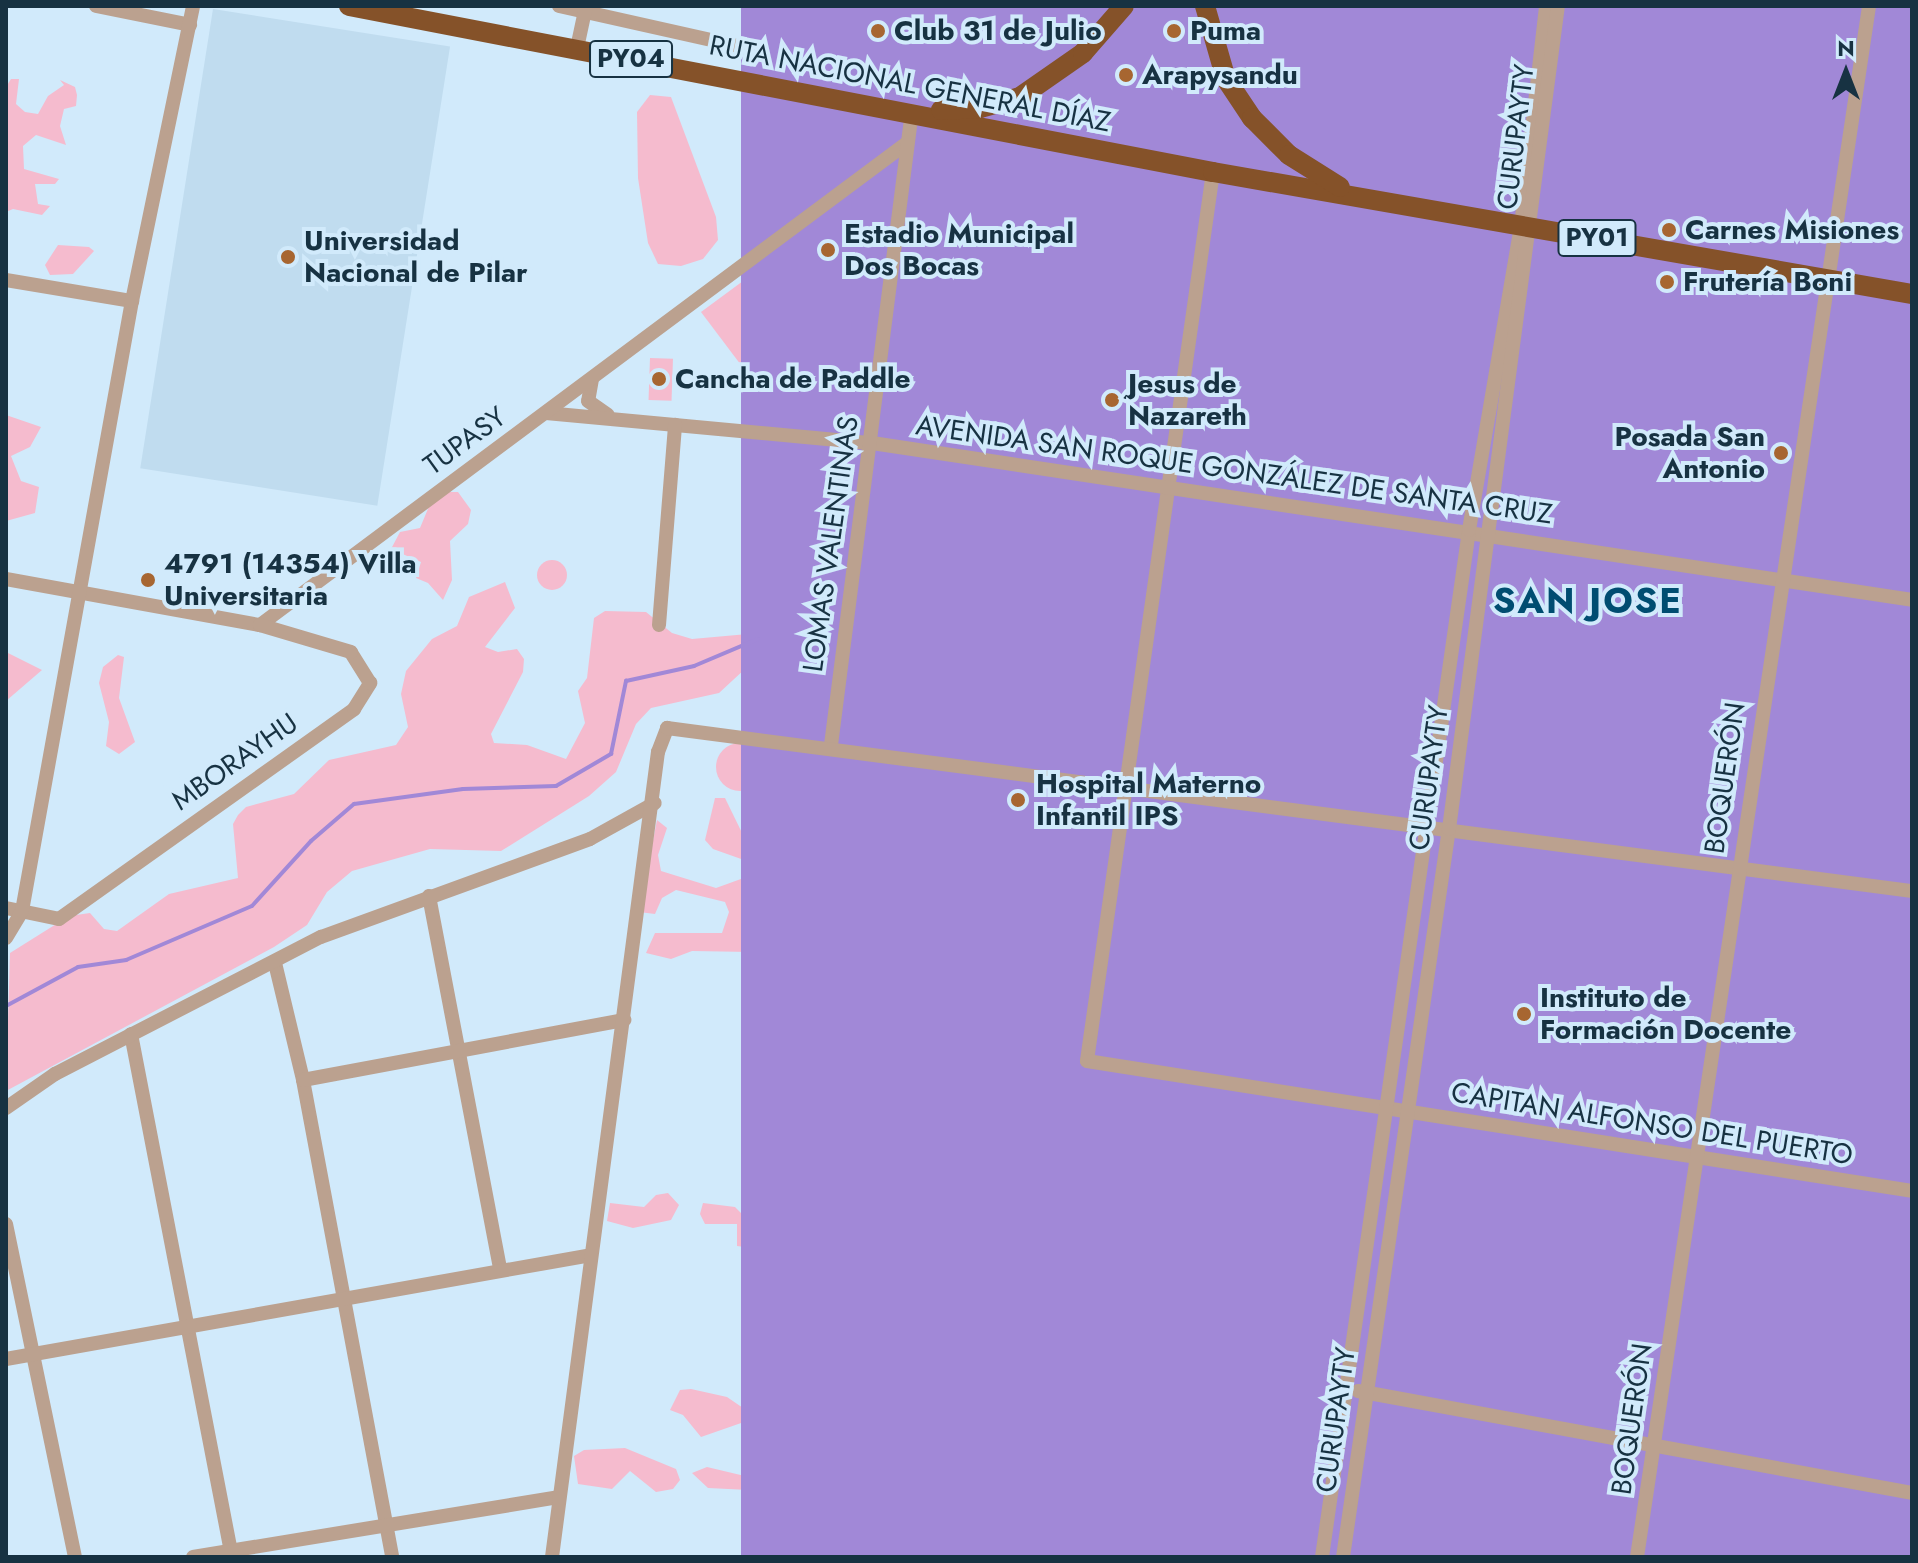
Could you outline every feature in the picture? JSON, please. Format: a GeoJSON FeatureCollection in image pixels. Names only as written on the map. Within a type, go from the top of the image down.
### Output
{"type":"FeatureCollection","features":[{"type":"Feature","properties":{"kind":"highway","name":"RUTA NACIONAL GENERAL DÍAZ"},"geometry":{"type":"LineString","coordinates":[[349,6],[912,111],[1213,172],[1367,197]]}},
{"type":"Feature","properties":{"kind":"highway"},"geometry":{"type":"LineString","coordinates":[[912,111],[980,108],[1020,97],[1083,53],[1124,6]]}},
{"type":"Feature","properties":{"kind":"highway","name":"PY01"},"geometry":{"type":"LineString","coordinates":[[1205,6],[1226,79],[1252,118],[1312,172],[1367,197],[1912,294]]}},
{"type":"Feature","properties":{"kind":"street"},"geometry":{"type":"LineString","coordinates":[[96,6],[190,25]]}},
{"type":"Feature","properties":{"kind":"street"},"geometry":{"type":"LineString","coordinates":[[6,938],[22,911],[132,301],[193,6]]}},
{"type":"Feature","properties":{"kind":"street"},"geometry":{"type":"LineString","coordinates":[[559,6],[585,8],[742,47]]}},
{"type":"Feature","properties":{"kind":"street","name":"CURUPAYTY"},"geometry":{"type":"LineString","coordinates":[[1322,1557],[1469,530],[1526,226],[1546,6]]}},
{"type":"Feature","properties":{"kind":"street","name":"CURUPAYTY"},"geometry":{"type":"LineString","coordinates":[[1343,1557],[1405,1112],[1449,829],[1526,226],[1558,6]]}},
{"type":"Feature","properties":{"kind":"street","name":"BOQUERÓN"},"geometry":{"type":"LineString","coordinates":[[1637,1557],[1656,1448],[1694,1159],[1779,581],[1869,6]]}},
{"type":"Feature","properties":{"kind":"street"},"geometry":{"type":"LineString","coordinates":[[577,48],[585,8]]}},
{"type":"Feature","properties":{"kind":"street","name":"LOMAS VALENTINAS"},"geometry":{"type":"LineString","coordinates":[[831,745],[912,111]]}},
{"type":"Feature","properties":{"kind":"street","name":"TUPASY"},"geometry":{"type":"LineString","coordinates":[[260,625],[907,143]]}},
{"type":"Feature","properties":{"kind":"street"},"geometry":{"type":"LineString","coordinates":[[1127,787],[1165,488],[1213,172]]}},
{"type":"Feature","properties":{"kind":"street"},"geometry":{"type":"LineString","coordinates":[[6,280],[132,301]]}},
{"type":"Feature","properties":{"kind":"street"},"geometry":{"type":"LineString","coordinates":[[592,379],[588,401],[619,420]]}},
{"type":"Feature","properties":{"kind":"street","name":"AVENIDA SAN ROQUE GONZÁLEZ DE SANTA CRUZ"},"geometry":{"type":"LineString","coordinates":[[546,413],[872,443],[1489,533],[1912,600]]}},
{"type":"Feature","properties":{"kind":"street"},"geometry":{"type":"LineString","coordinates":[[659,625],[675,425]]}},
{"type":"Feature","properties":{"kind":"street"},"geometry":{"type":"LineString","coordinates":[[6,579],[260,625]]}},
{"type":"Feature","properties":{"kind":"street","name":"MBORAYHU"},"geometry":{"type":"LineString","coordinates":[[6,908],[59,919],[354,709],[370,683],[351,652],[260,625]]}},
{"type":"Feature","properties":{"kind":"street"},"geometry":{"type":"LineString","coordinates":[[552,1557],[655,803],[658,752],[667,728],[704,729],[831,745],[1912,891]]}},
{"type":"Feature","properties":{"kind":"street","name":"CAPITAN ALFONSO DEL PUERTO"},"geometry":{"type":"LineString","coordinates":[[1127,787],[1087,1061],[1912,1191]]}},
{"type":"Feature","properties":{"kind":"street"},"geometry":{"type":"LineString","coordinates":[[6,1108],[55,1074],[321,937],[577,844],[655,803]]}},
{"type":"Feature","properties":{"kind":"street"},"geometry":{"type":"LineString","coordinates":[[429,896],[500,1268]]}},
{"type":"Feature","properties":{"kind":"street"},"geometry":{"type":"LineString","coordinates":[[275,963],[303,1080],[392,1557]]}},
{"type":"Feature","properties":{"kind":"street"},"geometry":{"type":"LineString","coordinates":[[303,1080],[457,1055],[624,1020]]}},
{"type":"Feature","properties":{"kind":"street"},"geometry":{"type":"LineString","coordinates":[[131,1034],[190,1326],[231,1554]]}},
{"type":"Feature","properties":{"kind":"street"},"geometry":{"type":"LineString","coordinates":[[6,1224],[75,1557]]}},
{"type":"Feature","properties":{"kind":"street"},"geometry":{"type":"LineString","coordinates":[[6,1359],[500,1268],[591,1255]]}},
{"type":"Feature","properties":{"kind":"street"},"geometry":{"type":"LineString","coordinates":[[1346,1389],[1912,1493]]}},
{"type":"Feature","properties":{"kind":"street"},"geometry":{"type":"LineString","coordinates":[[193,1557],[231,1554],[385,1523],[558,1497]]}},
{"type":"Feature","properties":{"kind":"shaded area"},"geometry":{"type":"Polygon","coordinates":[[[741,6],[1912,6],[1912,1557],[741,1557],[741,6]]]}},
{"type":"Feature","properties":{"kind":"shaded area","name":"Universidad Nacional de Pilar"},"geometry":{"type":"Polygon","coordinates":[[[213,9],[450,47],[377,506],[140,468],[213,9]]]}},
{"type":"Feature","properties":{"kind":"shaded area"},"geometry":{"type":"Polygon","coordinates":[[[11,79],[19,79],[16,104],[25,112],[38,114],[48,96],[64,85],[60,80],[75,87],[77,95],[76,106],[64,109],[60,126],[66,145],[36,135],[23,146],[24,169],[59,179],[55,184],[35,184],[38,204],[50,206],[42,215],[13,209],[6,212],[6,87],[11,79]]]}},
{"type":"Feature","properties":{"kind":"shaded area"},"geometry":{"type":"Polygon","coordinates":[[[650,95],[671,97],[716,217],[718,240],[703,259],[681,266],[658,264],[648,243],[638,178],[637,112],[650,95]]]}},
{"type":"Feature","properties":{"kind":"shaded area"},"geometry":{"type":"Polygon","coordinates":[[[58,245],[89,247],[94,251],[73,274],[50,275],[45,265],[58,245]]]}},
{"type":"Feature","properties":{"kind":"shaded area"},"geometry":{"type":"Polygon","coordinates":[[[792,245],[753,381],[701,312],[792,245]]]}},
{"type":"Feature","properties":{"kind":"shaded area","name":"Cancha de Paddle"},"geometry":{"type":"Polygon","coordinates":[[[650,358],[673,359],[672,401],[649,400],[650,358]]]}},
{"type":"Feature","properties":{"kind":"shaded area"},"geometry":{"type":"Polygon","coordinates":[[[6,415],[41,427],[30,447],[11,456],[21,481],[39,487],[35,513],[6,521],[6,415]]]}},
{"type":"Feature","properties":{"kind":"shaded area"},"geometry":{"type":"Polygon","coordinates":[[[435,492],[458,492],[471,510],[468,524],[450,541],[452,580],[443,600],[428,583],[416,578],[421,562],[391,549],[400,532],[420,528],[435,492]]]}},
{"type":"Feature","properties":{"kind":"shaded area"},"geometry":{"type":"Polygon","coordinates":[[[552,560],[563,564],[567,575],[563,586],[552,590],[541,586],[537,575],[541,564],[552,560]]]}},
{"type":"Feature","properties":{"kind":"shaded area"},"geometry":{"type":"Polygon","coordinates":[[[505,582],[515,608],[485,647],[498,652],[517,649],[524,659],[523,672],[491,734],[494,743],[527,745],[566,759],[585,723],[578,691],[587,678],[594,618],[605,611],[646,612],[672,633],[692,639],[759,633],[759,656],[719,693],[651,708],[636,724],[616,772],[589,796],[501,851],[430,849],[352,871],[327,892],[307,925],[274,947],[6,1091],[10,953],[69,916],[90,913],[104,929],[117,931],[169,894],[238,878],[233,824],[238,815],[246,807],[294,794],[329,760],[396,745],[408,727],[401,694],[406,671],[432,639],[457,626],[469,597],[505,582]]]}},
{"type":"Feature","properties":{"kind":"shaded area"},"geometry":{"type":"Polygon","coordinates":[[[6,652],[42,670],[6,701],[6,652]]]}},
{"type":"Feature","properties":{"kind":"shaded area"},"geometry":{"type":"Polygon","coordinates":[[[118,655],[124,657],[119,698],[135,742],[119,754],[106,746],[109,722],[99,683],[103,667],[118,655]]]}},
{"type":"Feature","properties":{"kind":"shaded area"},"geometry":{"type":"Polygon","coordinates":[[[740,743],[757,750],[764,767],[757,784],[740,791],[723,784],[716,767],[723,750],[740,743]]]}},
{"type":"Feature","properties":{"kind":"shaded area"},"geometry":{"type":"Polygon","coordinates":[[[715,798],[725,798],[745,839],[749,850],[744,860],[713,849],[705,840],[715,798]]]}},
{"type":"Feature","properties":{"kind":"shaded area"},"geometry":{"type":"Polygon","coordinates":[[[657,820],[667,828],[658,855],[661,871],[716,888],[752,875],[762,880],[767,908],[751,952],[692,951],[671,959],[646,953],[655,933],[722,933],[729,912],[725,902],[676,890],[662,898],[655,914],[639,912],[657,820]]]}},
{"type":"Feature","properties":{"kind":"shaded area"},"geometry":{"type":"Polygon","coordinates":[[[668,1193],[679,1205],[671,1220],[633,1228],[607,1221],[610,1203],[644,1207],[656,1195],[668,1193]]]}},
{"type":"Feature","properties":{"kind":"shaded area"},"geometry":{"type":"Polygon","coordinates":[[[703,1203],[735,1207],[747,1219],[770,1225],[776,1243],[767,1250],[737,1246],[737,1224],[705,1224],[700,1214],[703,1203]]]}},
{"type":"Feature","properties":{"kind":"shaded area"},"geometry":{"type":"Polygon","coordinates":[[[691,1389],[727,1397],[746,1410],[744,1422],[701,1437],[683,1415],[670,1410],[680,1390],[691,1389]]]}},
{"type":"Feature","properties":{"kind":"shaded area"},"geometry":{"type":"Polygon","coordinates":[[[625,1448],[676,1469],[680,1480],[673,1489],[656,1492],[630,1471],[612,1489],[578,1484],[574,1456],[584,1450],[625,1448]]]}},
{"type":"Feature","properties":{"kind":"shaded area"},"geometry":{"type":"Polygon","coordinates":[[[707,1467],[749,1477],[782,1472],[786,1492],[708,1488],[692,1473],[707,1467]]]}},
{"type":"Feature","properties":{"kind":"waterway"},"geometry":{"type":"LineString","coordinates":[[6,1006],[78,967],[126,960],[252,906],[311,841],[354,804],[463,789],[556,786],[611,754],[626,681],[694,666],[758,639]]}},
{"type":"Feature","properties":{"kind":"place","name":"Club 31 de Julio"},"geometry":{"type":"Point","coordinates":[878,31]}},
{"type":"Feature","properties":{"kind":"place","name":"Puma"},"geometry":{"type":"Point","coordinates":[1174,31]}},
{"type":"Feature","properties":{"kind":"place","name":"Arapysandu"},"geometry":{"type":"Point","coordinates":[1126,75]}},
{"type":"Feature","properties":{"kind":"place","name":"Carnes Misiones"},"geometry":{"type":"Point","coordinates":[1669,230]}},
{"type":"Feature","properties":{"kind":"place","name":"Estadio Municipal Dos Bocas"},"geometry":{"type":"Point","coordinates":[828,250]}},
{"type":"Feature","properties":{"kind":"place","name":"Universidad Nacional de Pilar"},"geometry":{"type":"Point","coordinates":[288,257]}},
{"type":"Feature","properties":{"kind":"place","name":"Frutería Boni"},"geometry":{"type":"Point","coordinates":[1667,282]}},
{"type":"Feature","properties":{"kind":"place","name":"Cancha de Paddle"},"geometry":{"type":"Point","coordinates":[659,379]}},
{"type":"Feature","properties":{"kind":"place","name":"Jesus de Nazareth"},"geometry":{"type":"Point","coordinates":[1112,400]}},
{"type":"Feature","properties":{"kind":"place","name":"Posada San Antonio"},"geometry":{"type":"Point","coordinates":[1781,453]}},
{"type":"Feature","properties":{"kind":"place","name":"4791 (14354) Villa Universitaria"},"geometry":{"type":"Point","coordinates":[148,580]}},
{"type":"Feature","properties":{"kind":"place","name":"Hospital Materno Infantil IPS"},"geometry":{"type":"Point","coordinates":[1018,800]}},
{"type":"Feature","properties":{"kind":"place","name":"Instituto de Formación Docente"},"geometry":{"type":"Point","coordinates":[1524,1014]}},
{"type":"Feature","properties":{"kind":"district","name":"SAN JOSE"},"geometry":{"type":"Point","coordinates":[1588,601]}}]}
